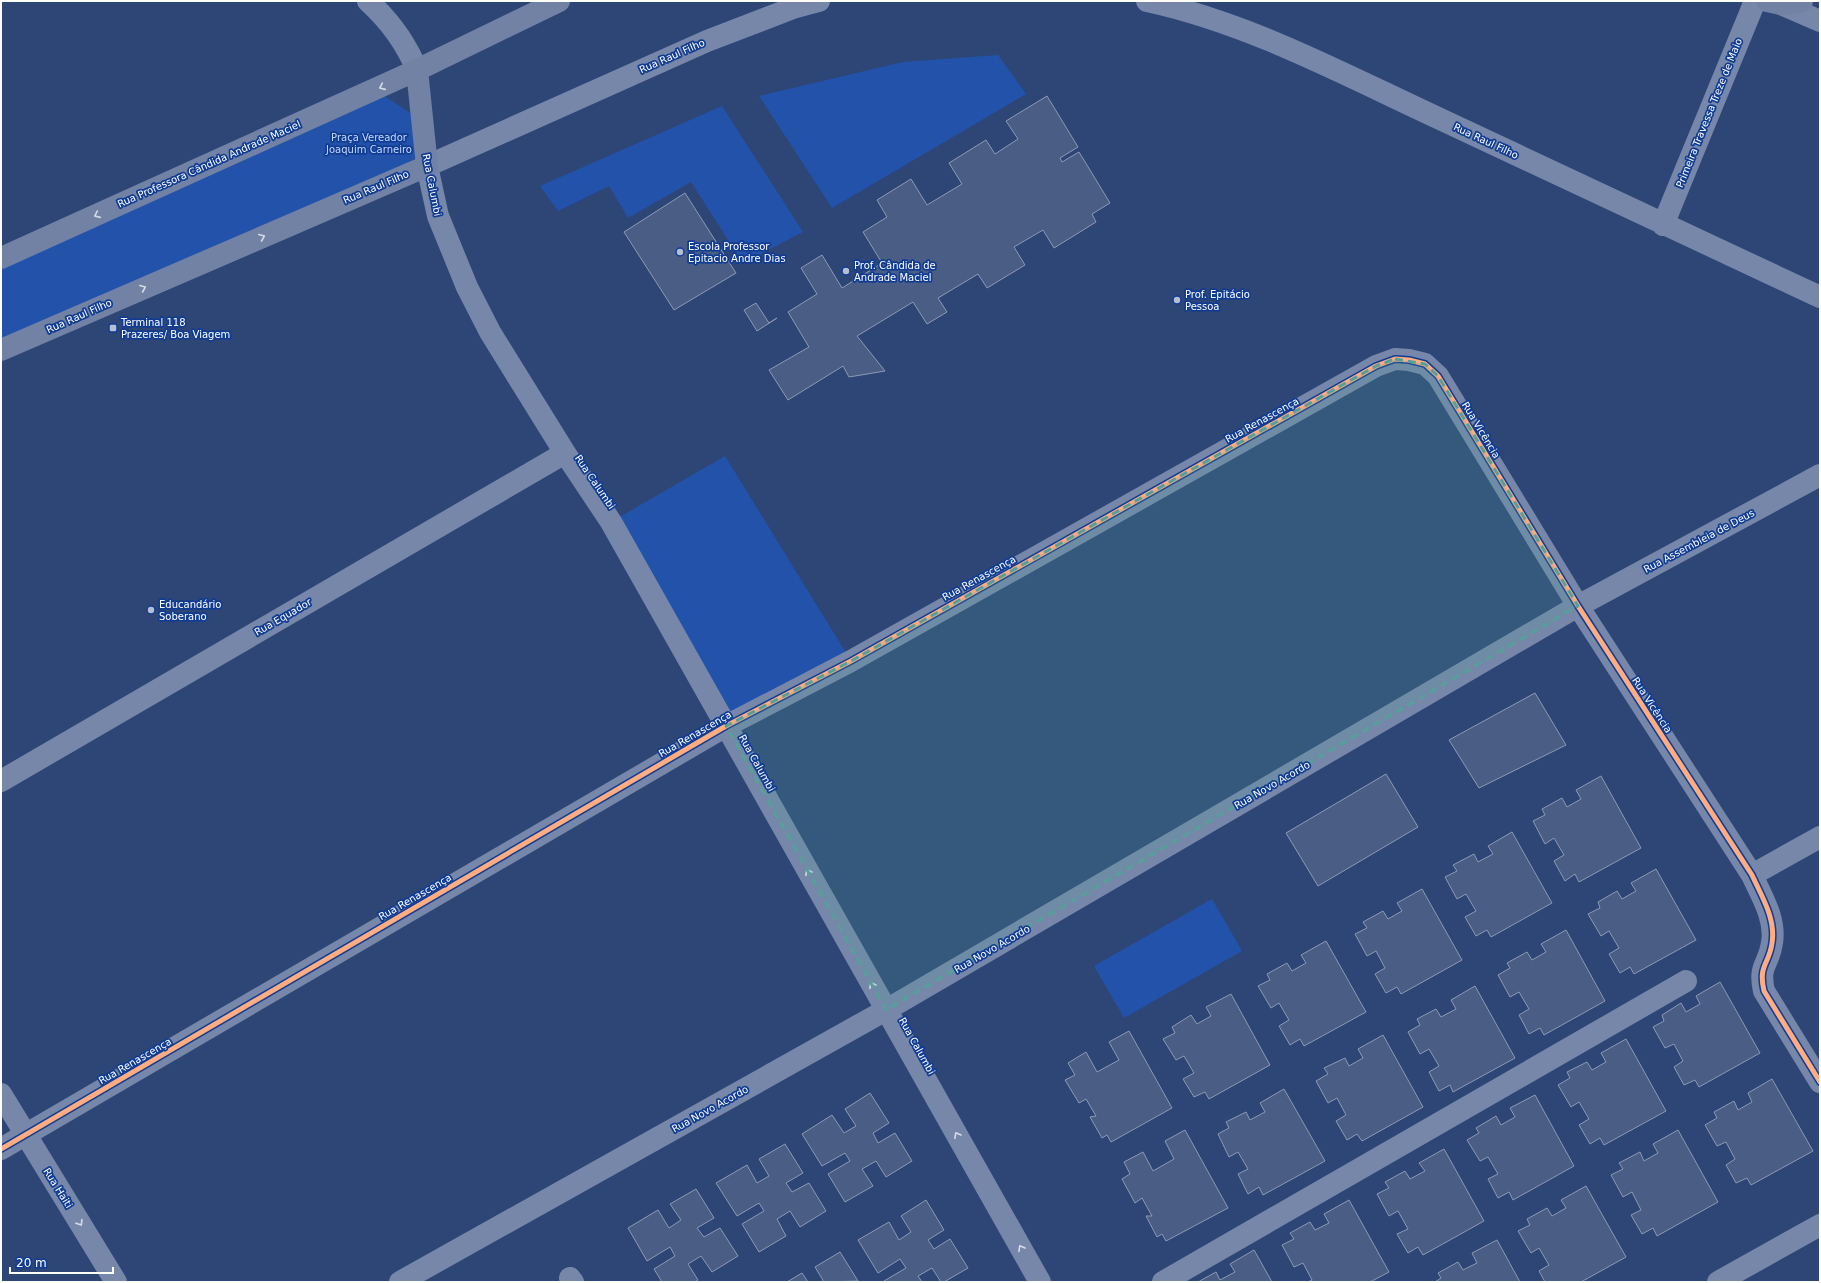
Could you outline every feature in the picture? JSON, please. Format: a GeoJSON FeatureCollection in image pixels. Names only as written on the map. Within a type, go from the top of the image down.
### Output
{"type":"FeatureCollection","features":[{"type":"Feature","properties":{"kind":"main road","name":"Rua Professora Cândida Andrade Maciel"},"geometry":{"type":"LineString","coordinates":[[1,258],[417,70],[559,1]]}},
{"type":"Feature","properties":{"kind":"main road","name":"Rua Calumbi"},"geometry":{"type":"LineString","coordinates":[[417,70],[427,166]]}},
{"type":"Feature","properties":{"kind":"main road","name":"Rua Raul Filho"},"geometry":{"type":"LineString","coordinates":[[1,350],[427,166]]}},
{"type":"Feature","properties":{"kind":"street","name":"Rua Calumbi"},"geometry":{"type":"LineString","coordinates":[[368,1],[379,10],[401,37],[417,70]]}},
{"type":"Feature","properties":{"kind":"street","name":"Rua Raul Filho"},"geometry":{"type":"LineString","coordinates":[[427,166],[707,41],[793,8],[819,1]]}},
{"type":"Feature","properties":{"kind":"street","name":"Rua Raul Filho"},"geometry":{"type":"LineString","coordinates":[[1147,1],[1176,7],[1273,41],[1663,225],[1820,297]]}},
{"type":"Feature","properties":{"kind":"street","name":"Primeira Travessa Treze de Maio"},"geometry":{"type":"LineString","coordinates":[[1663,225],[1755,1]]}},
{"type":"Feature","properties":{"kind":"street"},"geometry":{"type":"LineString","coordinates":[[1784,2],[1820,21]]}},
{"type":"Feature","properties":{"kind":"street","name":"Rua Calumbi"},"geometry":{"type":"LineString","coordinates":[[427,166],[438,216],[466,287],[490,332],[565,453],[611,522],[1040,1282]]}},
{"type":"Feature","properties":{"kind":"street","name":"Rua Renascença"},"geometry":{"type":"LineString","coordinates":[[1,1149],[726,726],[850,661],[1376,366],[1395,359],[1409,360]]}},
{"type":"Feature","properties":{"kind":"street","name":"Rua Vicência"},"geometry":{"type":"LineString","coordinates":[[1409,360],[1424,364],[1438,376],[1578,606],[1752,875],[1772,920],[1772,945],[1762,970],[1764,991],[1820,1082]]}},
{"type":"Feature","properties":{"kind":"street","name":"Rua Equador"},"geometry":{"type":"LineString","coordinates":[[1,781],[565,453]]}},
{"type":"Feature","properties":{"kind":"street","name":"Rua Assembleia de Deus"},"geometry":{"type":"LineString","coordinates":[[1578,606],[1820,475]]}},
{"type":"Feature","properties":{"kind":"street","name":"Rua Novo Acordo"},"geometry":{"type":"LineString","coordinates":[[400,1282],[886,1010],[1578,606]]}},
{"type":"Feature","properties":{"kind":"street"},"geometry":{"type":"LineString","coordinates":[[1752,875],[1820,837]]}},
{"type":"Feature","properties":{"kind":"street"},"geometry":{"type":"LineString","coordinates":[[1163,1282],[1686,981]]}},
{"type":"Feature","properties":{"kind":"street","name":"Rua Haiti"},"geometry":{"type":"LineString","coordinates":[[1,1094],[116,1282]]}},
{"type":"Feature","properties":{"kind":"street"},"geometry":{"type":"LineString","coordinates":[[1718,1282],[1820,1225]]}},
{"type":"Feature","properties":{"kind":"highlighted area"},"geometry":{"type":"Polygon","coordinates":[[[1395,359],[1425,364],[1438,376],[1578,606],[886,1010],[726,726],[851,661],[1376,366],[1395,359]]]}},
{"type":"Feature","properties":{"kind":"green space"},"geometry":{"type":"Polygon","coordinates":[[[998,55],[1026,94],[832,208],[759,96],[903,62],[998,55]]]}},
{"type":"Feature","properties":{"kind":"green space","name":"Praça Vereador Joaquim Carneiro"},"geometry":{"type":"Polygon","coordinates":[[[377,91],[419,119],[413,171],[1,350],[1,260],[377,91]]]}},
{"type":"Feature","properties":{"kind":"green space"},"geometry":{"type":"Polygon","coordinates":[[[722,106],[803,232],[743,263],[691,182],[628,218],[609,186],[558,211],[540,186],[722,106]]]}},
{"type":"Feature","properties":{"kind":"green space"},"geometry":{"type":"Polygon","coordinates":[[[725,456],[851,661],[726,726],[611,522],[725,456]]]}},
{"type":"Feature","properties":{"kind":"green space"},"geometry":{"type":"Polygon","coordinates":[[[1212,899],[1242,951],[1124,1018],[1094,966],[1212,899]]]}},
{"type":"Feature","properties":{"kind":"building"},"geometry":{"type":"Polygon","coordinates":[[[1047,96],[1078,147],[1060,158],[1062,162],[1079,152],[1110,203],[1092,214],[1096,222],[1054,248],[1043,230],[1014,247],[1025,265],[987,288],[978,274],[938,298],[947,312],[927,324],[913,302],[857,336],[885,371],[849,377],[843,366],[788,400],[769,370],[809,347],[788,312],[817,294],[801,268],[822,255],[842,288],[882,263],[863,232],[887,217],[877,200],[911,179],[927,205],[962,184],[949,163],[986,140],[995,154],[1018,139],[1006,121],[1047,96]]]}},
{"type":"Feature","properties":{"kind":"building","name":"Escola Professor Epitacio Andre Dias"},"geometry":{"type":"Polygon","coordinates":[[[685,193],[736,273],[674,310],[624,232],[685,193]]]}},
{"type":"Feature","properties":{"kind":"building"},"geometry":{"type":"Polygon","coordinates":[[[756,303],[769,323],[777,318],[757,331],[744,310],[756,303]]]}},
{"type":"Feature","properties":{"kind":"building"},"geometry":{"type":"Polygon","coordinates":[[[1535,693],[1566,745],[1479,788],[1449,740],[1535,693]]]}},
{"type":"Feature","properties":{"kind":"building"},"geometry":{"type":"Polygon","coordinates":[[[1386,774],[1418,827],[1318,886],[1286,833],[1386,774]]]}},
{"type":"Feature","properties":{"kind":"building"},"geometry":{"type":"Polygon","coordinates":[[[1601,776],[1641,848],[1579,882],[1575,874],[1565,881],[1554,861],[1564,855],[1554,838],[1545,844],[1533,821],[1545,815],[1542,809],[1562,798],[1567,807],[1581,799],[1576,790],[1601,776]]]}},
{"type":"Feature","properties":{"kind":"building"},"geometry":{"type":"Polygon","coordinates":[[[1512,832],[1552,903],[1491,937],[1487,930],[1476,936],[1465,917],[1476,911],[1466,894],[1457,899],[1445,877],[1457,871],[1453,865],[1474,854],[1478,862],[1493,854],[1488,846],[1512,832]]]}},
{"type":"Feature","properties":{"kind":"building"},"geometry":{"type":"Polygon","coordinates":[[[1656,869],[1696,940],[1634,974],[1630,967],[1620,973],[1609,954],[1619,948],[1609,931],[1601,936],[1588,914],[1600,908],[1598,902],[1617,891],[1622,899],[1636,891],[1631,883],[1656,869]]]}},
{"type":"Feature","properties":{"kind":"building"},"geometry":{"type":"Polygon","coordinates":[[[1422,889],[1462,960],[1401,994],[1397,987],[1386,993],[1375,974],[1385,968],[1376,951],[1367,956],[1355,934],[1367,928],[1363,922],[1383,911],[1388,919],[1402,911],[1397,903],[1422,889]]]}},
{"type":"Feature","properties":{"kind":"building"},"geometry":{"type":"Polygon","coordinates":[[[1566,930],[1605,1001],[1544,1035],[1540,1028],[1529,1034],[1519,1015],[1529,1009],[1519,992],[1510,997],[1498,975],[1510,968],[1507,963],[1527,952],[1532,960],[1546,952],[1541,944],[1566,930]]]}},
{"type":"Feature","properties":{"kind":"building"},"geometry":{"type":"Polygon","coordinates":[[[1326,941],[1366,1012],[1304,1046],[1300,1039],[1290,1045],[1279,1026],[1289,1020],[1279,1003],[1271,1008],[1258,986],[1270,980],[1267,974],[1287,963],[1292,971],[1306,963],[1301,955],[1326,941]]]}},
{"type":"Feature","properties":{"kind":"building"},"geometry":{"type":"Polygon","coordinates":[[[1720,982],[1760,1053],[1699,1087],[1695,1080],[1684,1085],[1674,1067],[1683,1061],[1674,1044],[1665,1048],[1653,1027],[1664,1021],[1662,1015],[1681,1003],[1686,1012],[1700,1004],[1696,996],[1720,982]]]}},
{"type":"Feature","properties":{"kind":"building"},"geometry":{"type":"Polygon","coordinates":[[[1475,986],[1515,1058],[1453,1092],[1450,1085],[1439,1091],[1429,1072],[1439,1066],[1429,1049],[1420,1054],[1408,1032],[1420,1025],[1417,1019],[1436,1009],[1441,1017],[1456,1009],[1451,1000],[1475,986]]]}},
{"type":"Feature","properties":{"kind":"building"},"geometry":{"type":"Polygon","coordinates":[[[1231,994],[1270,1065],[1209,1099],[1205,1092],[1194,1097],[1183,1079],[1194,1073],[1184,1056],[1176,1060],[1163,1039],[1175,1033],[1172,1027],[1191,1015],[1197,1024],[1211,1016],[1206,1007],[1231,994]]]}},
{"type":"Feature","properties":{"kind":"building"},"geometry":{"type":"Polygon","coordinates":[[[1129,1031],[1172,1108],[1111,1142],[1107,1135],[1102,1138],[1090,1117],[1096,1116],[1086,1099],[1079,1103],[1065,1080],[1075,1075],[1068,1063],[1086,1052],[1097,1072],[1119,1060],[1109,1042],[1129,1031]]]}},
{"type":"Feature","properties":{"kind":"building"},"geometry":{"type":"Polygon","coordinates":[[[1383,1035],[1423,1107],[1362,1141],[1357,1134],[1347,1140],[1336,1121],[1346,1115],[1337,1098],[1328,1103],[1316,1081],[1328,1074],[1324,1068],[1345,1058],[1349,1066],[1363,1058],[1358,1049],[1383,1035]]]}},
{"type":"Feature","properties":{"kind":"building"},"geometry":{"type":"Polygon","coordinates":[[[1626,1039],[1666,1111],[1604,1145],[1600,1138],[1590,1144],[1579,1125],[1589,1119],[1579,1102],[1571,1107],[1558,1085],[1570,1078],[1567,1072],[1587,1062],[1592,1070],[1606,1062],[1601,1053],[1626,1039]]]}},
{"type":"Feature","properties":{"kind":"building"},"geometry":{"type":"Polygon","coordinates":[[[1772,1079],[1813,1151],[1751,1185],[1747,1178],[1736,1183],[1726,1165],[1735,1159],[1726,1142],[1717,1146],[1705,1125],[1717,1118],[1714,1112],[1734,1101],[1738,1110],[1752,1102],[1748,1093],[1772,1079]]]}},
{"type":"Feature","properties":{"kind":"building"},"geometry":{"type":"Polygon","coordinates":[[[1284,1089],[1325,1161],[1263,1195],[1259,1187],[1248,1194],[1238,1174],[1248,1169],[1238,1152],[1229,1157],[1218,1134],[1229,1128],[1226,1122],[1246,1112],[1250,1120],[1265,1112],[1260,1103],[1284,1089]]]}},
{"type":"Feature","properties":{"kind":"building"},"geometry":{"type":"Polygon","coordinates":[[[870,1093],[889,1123],[873,1133],[878,1143],[895,1133],[912,1161],[886,1177],[876,1161],[862,1169],[873,1186],[845,1202],[828,1174],[850,1161],[845,1153],[822,1166],[802,1134],[832,1115],[844,1133],[856,1126],[845,1109],[870,1093]]]}},
{"type":"Feature","properties":{"kind":"building"},"geometry":{"type":"Polygon","coordinates":[[[1535,1095],[1574,1166],[1513,1200],[1509,1192],[1498,1198],[1488,1179],[1498,1174],[1488,1157],[1480,1161],[1467,1140],[1479,1133],[1476,1128],[1496,1116],[1501,1125],[1515,1117],[1510,1108],[1535,1095]]]}},
{"type":"Feature","properties":{"kind":"building"},"geometry":{"type":"Polygon","coordinates":[[[1185,1130],[1228,1208],[1166,1241],[1162,1234],[1157,1237],[1146,1216],[1152,1216],[1142,1198],[1135,1203],[1122,1179],[1130,1174],[1124,1162],[1143,1152],[1153,1171],[1174,1159],[1165,1141],[1185,1130]]]}},
{"type":"Feature","properties":{"kind":"building"},"geometry":{"type":"Polygon","coordinates":[[[1678,1130],[1718,1202],[1657,1236],[1653,1228],[1642,1234],[1631,1215],[1641,1210],[1632,1192],[1623,1197],[1611,1175],[1623,1169],[1619,1163],[1640,1152],[1644,1161],[1658,1153],[1653,1144],[1678,1130]]]}},
{"type":"Feature","properties":{"kind":"building"},"geometry":{"type":"Polygon","coordinates":[[[785,1144],[803,1173],[786,1183],[792,1192],[809,1183],[826,1211],[800,1227],[790,1211],[777,1219],[786,1236],[759,1252],[742,1224],[764,1211],[759,1203],[737,1216],[716,1183],[747,1165],[757,1183],[769,1176],[759,1159],[785,1144]]]}},
{"type":"Feature","properties":{"kind":"building"},"geometry":{"type":"Polygon","coordinates":[[[1444,1149],[1484,1221],[1423,1255],[1418,1247],[1408,1253],[1397,1234],[1408,1229],[1398,1211],[1389,1216],[1377,1194],[1389,1188],[1385,1182],[1405,1171],[1410,1179],[1425,1171],[1419,1163],[1444,1149]]]}},
{"type":"Feature","properties":{"kind":"building"},"geometry":{"type":"Polygon","coordinates":[[[1586,1186],[1626,1257],[1581,1282],[1545,1282],[1539,1271],[1549,1265],[1539,1248],[1531,1253],[1518,1231],[1530,1225],[1527,1219],[1547,1208],[1552,1216],[1566,1208],[1561,1200],[1586,1186]]]}},
{"type":"Feature","properties":{"kind":"building"},"geometry":{"type":"Polygon","coordinates":[[[696,1189],[714,1218],[697,1228],[704,1237],[720,1228],[738,1256],[712,1272],[701,1256],[688,1264],[698,1280],[695,1282],[662,1282],[654,1269],[675,1256],[670,1247],[647,1261],[628,1228],[658,1210],[669,1228],[681,1220],[670,1204],[696,1189]]]}},
{"type":"Feature","properties":{"kind":"building"},"geometry":{"type":"Polygon","coordinates":[[[926,1200],[944,1230],[928,1240],[934,1249],[950,1239],[968,1268],[944,1282],[941,1282],[932,1268],[918,1276],[922,1282],[885,1282],[884,1281],[906,1268],[900,1259],[878,1273],[858,1240],[889,1222],[899,1240],[911,1232],[901,1216],[926,1200]]]}},
{"type":"Feature","properties":{"kind":"building"},"geometry":{"type":"Polygon","coordinates":[[[1349,1200],[1389,1272],[1370,1282],[1308,1282],[1312,1280],[1303,1263],[1294,1267],[1282,1245],[1294,1239],[1290,1233],[1310,1222],[1315,1230],[1329,1223],[1324,1214],[1349,1200]]]}},
{"type":"Feature","properties":{"kind":"building"},"geometry":{"type":"Polygon","coordinates":[[[1497,1240],[1520,1282],[1435,1282],[1441,1278],[1438,1273],[1458,1262],[1463,1270],[1477,1263],[1472,1253],[1497,1240]]]}},
{"type":"Feature","properties":{"kind":"building"},"geometry":{"type":"Polygon","coordinates":[[[1254,1250],[1272,1282],[1198,1282],[1216,1272],[1220,1280],[1235,1272],[1230,1264],[1254,1250]]]}},
{"type":"Feature","properties":{"kind":"building"},"geometry":{"type":"Polygon","coordinates":[[[840,1252],[858,1281],[824,1282],[815,1267],[840,1252]]]}},
{"type":"Feature","properties":{"kind":"building"},"geometry":{"type":"Polygon","coordinates":[[[802,1273],[808,1282],[787,1282],[802,1273]]]}},
{"type":"Feature","properties":{"kind":"cycle path"},"geometry":{"type":"LineString","coordinates":[[1,1149],[726,726],[851,661],[1376,366],[1395,359],[1409,360],[1425,364],[1438,376],[1578,606],[1752,875],[1767,908],[1773,934],[1771,950],[1762,976],[1764,991],[1820,1082]]}},
{"type":"Feature","properties":{"kind":"place","name":"Escola Professor Epitacio Andre Dias"},"geometry":{"type":"Point","coordinates":[680,252]}},
{"type":"Feature","properties":{"kind":"place","name":"Prof. Cândida de Andrade Maciel"},"geometry":{"type":"Point","coordinates":[846,271]}},
{"type":"Feature","properties":{"kind":"place","name":"Prof. Epitácio Pessoa"},"geometry":{"type":"Point","coordinates":[1177,300]}},
{"type":"Feature","properties":{"kind":"place","name":"Terminal 118 Prazeres/ Boa Viagem"},"geometry":{"type":"Point","coordinates":[113,328]}},
{"type":"Feature","properties":{"kind":"place","name":"Educandário Soberano"},"geometry":{"type":"Point","coordinates":[151,610]}}]}
